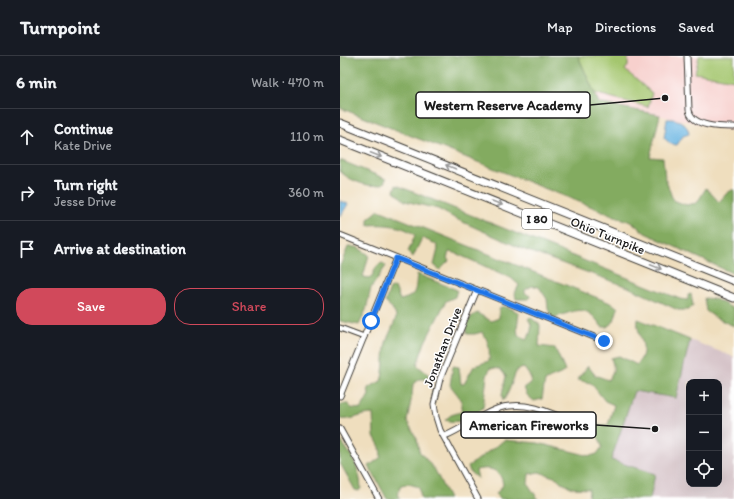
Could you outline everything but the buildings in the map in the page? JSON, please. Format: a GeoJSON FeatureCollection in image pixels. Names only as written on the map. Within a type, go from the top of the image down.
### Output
{"type":"FeatureCollection","features":[{"type":"Feature","properties":{"kind":"highway","name":"Ohio Turnpike"},"geometry":{"type":"LineString","coordinates":[[340,123],[734,281]]}},
{"type":"Feature","properties":{"kind":"highway","name":"Ohio Turnpike"},"geometry":{"type":"LineString","coordinates":[[340,140],[734,298]]}},
{"type":"Feature","properties":{"kind":"street"},"geometry":{"type":"LineString","coordinates":[[687,56],[691,115],[700,122],[734,128]]}},
{"type":"Feature","properties":{"kind":"street"},"geometry":{"type":"LineString","coordinates":[[340,235],[604,341]]}},
{"type":"Feature","properties":{"kind":"street"},"geometry":{"type":"LineString","coordinates":[[340,396],[396,258]]}},
{"type":"Feature","properties":{"kind":"street","name":"Jonathan Drive"},"geometry":{"type":"LineString","coordinates":[[477,290],[435,395],[436,417],[440,430],[445,436],[478,499]]}},
{"type":"Feature","properties":{"kind":"street"},"geometry":{"type":"LineString","coordinates":[[340,328],[364,338]]}},
{"type":"Feature","properties":{"kind":"street"},"geometry":{"type":"LineString","coordinates":[[445,436],[493,410],[508,405],[518,404],[538,408],[584,427]]}},
{"type":"Feature","properties":{"kind":"street"},"geometry":{"type":"LineString","coordinates":[[340,429],[380,499]]}},
{"type":"Feature","properties":{"kind":"shaded area"},"geometry":{"type":"Polygon","coordinates":[[[578,56],[734,56],[734,131],[599,103],[578,56]]]}},
{"type":"Feature","properties":{"kind":"shaded area"},"geometry":{"type":"Polygon","coordinates":[[[690,340],[734,357],[734,499],[649,499],[611,461],[634,382],[676,398],[690,340]]]}},
{"type":"Feature","properties":{"kind":"green space"},"geometry":{"type":"Polygon","coordinates":[[[340,56],[578,56],[599,103],[660,115],[650,157],[663,158],[665,178],[673,200],[686,205],[697,203],[706,188],[719,202],[727,193],[734,189],[734,274],[645,233],[633,223],[340,108],[340,56]]]}},
{"type":"Feature","properties":{"kind":"green space"},"geometry":{"type":"Polygon","coordinates":[[[578,56],[628,56],[628,66],[625,70],[652,93],[648,107],[594,93],[578,56]]]}},
{"type":"Feature","properties":{"kind":"green space"},"geometry":{"type":"Polygon","coordinates":[[[699,56],[734,56],[734,80],[695,73],[699,56]]]}},
{"type":"Feature","properties":{"kind":"green space"},"geometry":{"type":"Polygon","coordinates":[[[340,160],[386,179],[384,183],[379,185],[368,185],[355,181],[340,171],[340,160]]]}},
{"type":"Feature","properties":{"kind":"green space"},"geometry":{"type":"Polygon","coordinates":[[[396,185],[680,299],[688,300],[688,295],[691,294],[693,305],[689,310],[678,310],[628,287],[525,250],[456,219],[438,209],[405,201],[394,191],[396,185]]]}},
{"type":"Feature","properties":{"kind":"green space"},"geometry":{"type":"Polygon","coordinates":[[[379,210],[613,304],[618,308],[614,321],[607,327],[602,327],[591,314],[580,310],[552,318],[548,309],[547,299],[539,287],[532,286],[525,290],[525,293],[530,296],[529,299],[516,299],[515,293],[519,285],[511,278],[455,253],[449,252],[447,258],[449,261],[440,270],[434,265],[438,249],[436,244],[422,238],[413,257],[408,252],[415,235],[399,227],[368,225],[368,219],[379,210]]]}},
{"type":"Feature","properties":{"kind":"green space"},"geometry":{"type":"Polygon","coordinates":[[[348,247],[357,247],[369,255],[363,277],[371,278],[375,269],[380,264],[383,263],[386,266],[371,288],[366,310],[359,325],[340,321],[340,266],[348,247]]]}},
{"type":"Feature","properties":{"kind":"green space"},"geometry":{"type":"Polygon","coordinates":[[[417,274],[457,290],[455,297],[446,301],[425,342],[417,365],[429,375],[427,379],[419,379],[413,384],[407,421],[417,439],[419,451],[435,470],[449,499],[421,499],[419,487],[409,484],[401,485],[398,493],[400,499],[387,499],[369,466],[381,457],[380,447],[374,436],[373,414],[340,419],[340,405],[348,404],[351,408],[361,409],[369,395],[368,388],[381,381],[386,343],[396,316],[392,308],[385,302],[390,289],[395,287],[400,300],[413,294],[417,274]]]}},
{"type":"Feature","properties":{"kind":"green space"},"geometry":{"type":"Polygon","coordinates":[[[704,298],[715,299],[734,309],[734,326],[716,318],[706,311],[704,298]]]}},
{"type":"Feature","properties":{"kind":"green space"},"geometry":{"type":"Polygon","coordinates":[[[502,306],[519,313],[517,328],[518,335],[526,340],[531,330],[531,324],[528,319],[530,317],[540,325],[539,346],[555,348],[565,371],[545,381],[542,399],[534,401],[527,395],[524,388],[531,383],[531,378],[524,368],[517,370],[503,401],[502,394],[506,376],[500,369],[490,368],[487,376],[483,408],[461,421],[456,422],[445,420],[451,415],[461,412],[462,408],[460,398],[450,385],[453,366],[459,367],[461,384],[464,384],[474,366],[489,361],[488,345],[482,332],[467,334],[465,326],[471,317],[477,313],[491,321],[499,318],[499,309],[502,306]]]}},
{"type":"Feature","properties":{"kind":"green space"},"geometry":{"type":"Polygon","coordinates":[[[638,319],[690,340],[676,398],[634,391],[611,460],[655,474],[650,499],[588,499],[589,489],[573,488],[562,483],[557,478],[539,472],[529,474],[528,484],[538,499],[500,499],[496,494],[503,485],[500,475],[497,472],[490,469],[476,470],[478,479],[470,472],[468,466],[504,440],[538,443],[590,456],[597,454],[602,447],[600,440],[594,432],[596,425],[608,425],[614,405],[605,401],[591,383],[577,380],[588,366],[595,375],[608,380],[613,369],[611,358],[619,356],[637,365],[643,352],[638,319]]]}},
{"type":"Feature","properties":{"kind":"green space"},"geometry":{"type":"Polygon","coordinates":[[[340,440],[352,457],[357,468],[361,488],[359,491],[355,490],[340,463],[340,440]]]}},
{"type":"Feature","properties":{"kind":"water"},"geometry":{"type":"Polygon","coordinates":[[[667,119],[678,120],[687,127],[689,134],[683,136],[677,145],[671,144],[664,138],[667,119]]]}},
{"type":"Feature","properties":{"kind":"water"},"geometry":{"type":"Polygon","coordinates":[[[340,201],[348,204],[340,217],[340,201]]]}},
{"type":"Feature","properties":{"kind":"place","name":"Western Reserve Academy"},"geometry":{"type":"Point","coordinates":[665,98]}},
{"type":"Feature","properties":{"kind":"place","name":"American Fireworks"},"geometry":{"type":"Point","coordinates":[655,429]}},
{"type":"Feature","properties":{"kind":"route"},"geometry":{"type":"LineString","coordinates":[[371,321],[396,258],[604,341]]}}]}
